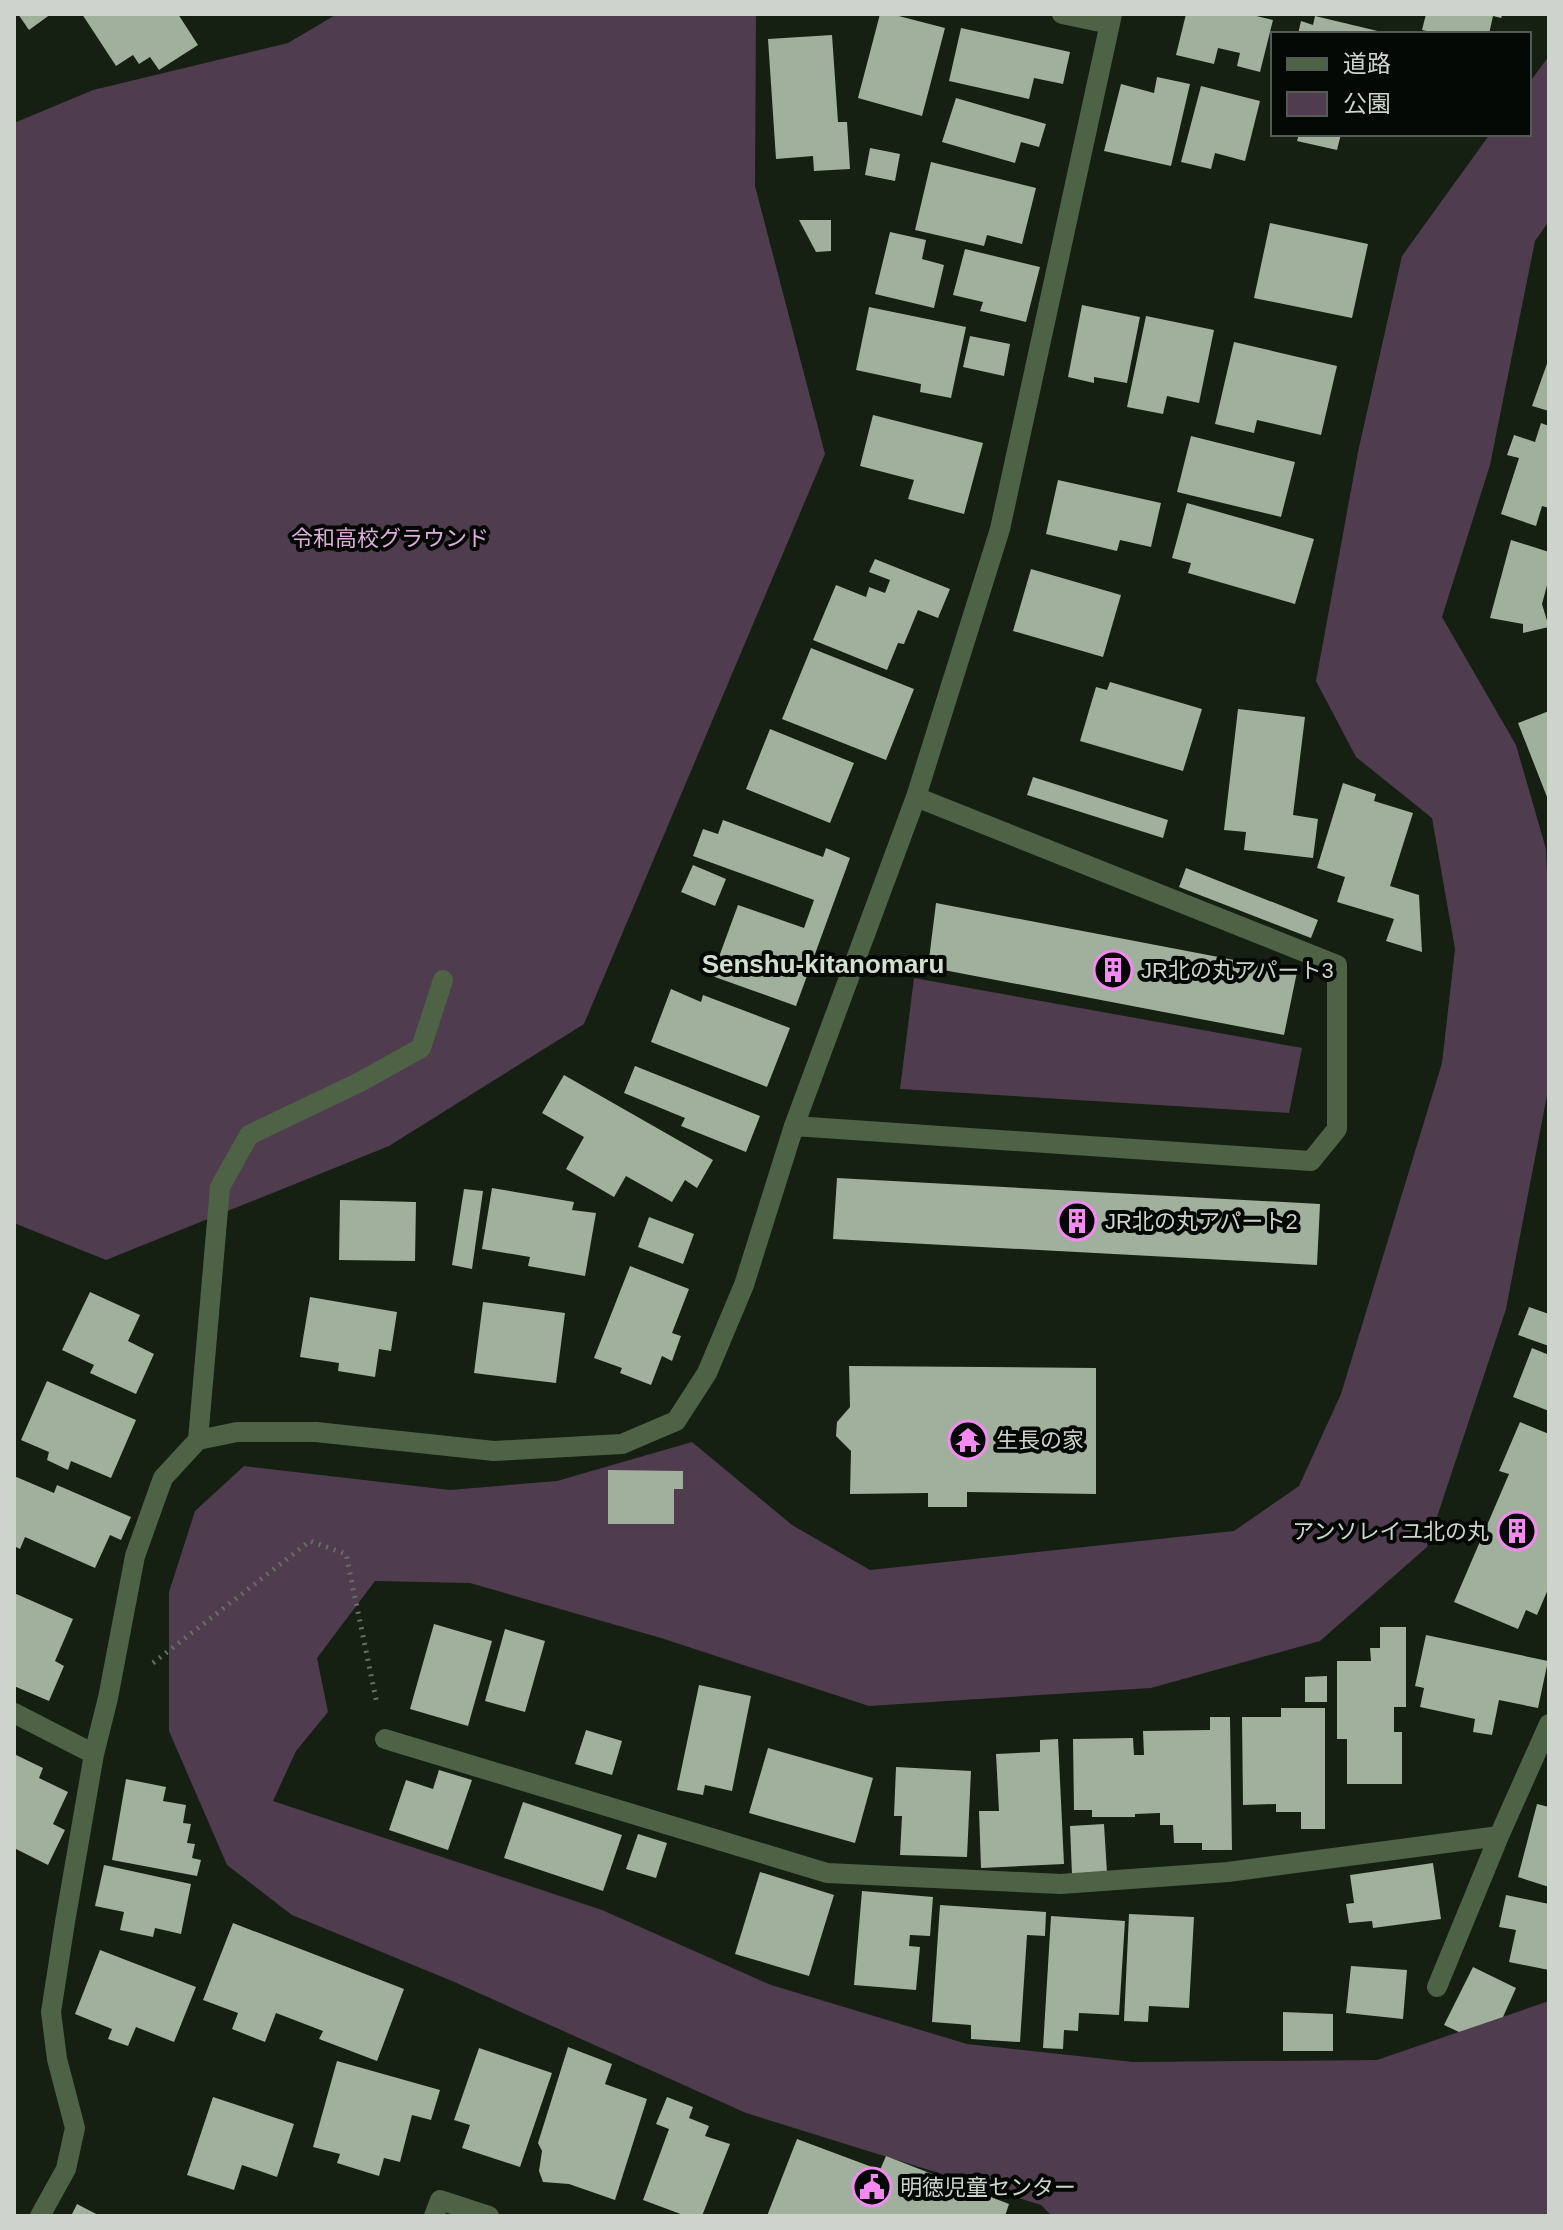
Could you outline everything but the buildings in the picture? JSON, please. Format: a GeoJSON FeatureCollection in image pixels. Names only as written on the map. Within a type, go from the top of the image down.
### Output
{"type":"FeatureCollection","features":[{"type":"Feature","properties":{"kind":"street"},"geometry":{"type":"LineString","coordinates":[[40,2216],[66,2169],[75,2128],[57,2059],[51,2012],[94,1754],[135,1556],[163,1478],[198,1440],[237,1432],[316,1432],[494,1451],[622,1444],[676,1421],[707,1373],[744,1285],[794,1126],[916,797],[1000,529],[1111,19],[1062,14]]}},
{"type":"Feature","properties":{"kind":"street"},"geometry":{"type":"LineString","coordinates":[[794,1126],[1311,1161],[1337,1129],[1337,965],[916,797]]}},
{"type":"Feature","properties":{"kind":"street"},"geometry":{"type":"LineString","coordinates":[[198,1440],[220,1187],[249,1135],[360,1082],[421,1048],[443,980]]}},
{"type":"Feature","properties":{"kind":"street"},"geometry":{"type":"LineString","coordinates":[[14,1713],[94,1754]]}},
{"type":"Feature","properties":{"kind":"street"},"geometry":{"type":"LineString","coordinates":[[1437,1987],[1549,1724]]}},
{"type":"Feature","properties":{"kind":"street"},"geometry":{"type":"LineString","coordinates":[[385,1739],[827,1873],[1061,1884],[1228,1872],[1499,1836]]}},
{"type":"Feature","properties":{"kind":"street"},"geometry":{"type":"LineString","coordinates":[[434,2216],[440,2200],[489,2216]]}},
{"type":"Feature","properties":{"kind":"path"},"geometry":{"type":"LineString","coordinates":[[108,1698],[310,1541],[346,1554],[385,1739]]}},
{"type":"Feature","properties":{"kind":"green space","name":"令和高校グラウンド"},"geometry":{"type":"Polygon","coordinates":[[[337,14],[756,14],[755,186],[825,454],[584,1024],[389,1146],[106,1260],[14,1223],[14,123],[93,90],[288,43],[337,14]]]}},
{"type":"Feature","properties":{"kind":"green space"},"geometry":{"type":"Polygon","coordinates":[[[1549,56],[1549,221],[1535,241],[1490,465],[1442,617],[1516,745],[1546,849],[1549,1085],[1506,1309],[1427,1547],[1320,1641],[1151,1688],[869,1706],[661,1638],[470,1583],[375,1581],[317,1658],[328,1712],[296,1751],[273,1801],[602,1910],[771,1985],[967,2044],[1133,2062],[1377,2060],[1549,2001],[1549,2216],[1052,2216],[1041,2205],[746,2113],[452,1981],[292,1915],[227,1865],[169,1731],[169,1592],[195,1511],[244,1466],[450,1490],[557,1481],[692,1442],[792,1525],[870,1570],[1234,1531],[1299,1486],[1341,1394],[1442,1063],[1455,949],[1432,818],[1356,757],[1316,681],[1358,452],[1402,256],[1489,136],[1531,136],[1531,80],[1549,56]]]}},
{"type":"Feature","properties":{"kind":"green space"},"geometry":{"type":"Polygon","coordinates":[[[914,978],[1302,1048],[1289,1113],[900,1089],[914,978]]]}},
{"type":"Feature","properties":{"kind":"place","name":"JR北の丸アパート3"},"geometry":{"type":"Point","coordinates":[1113,970]}},
{"type":"Feature","properties":{"kind":"place","name":"JR北の丸アパート2"},"geometry":{"type":"Point","coordinates":[1077,1221]}},
{"type":"Feature","properties":{"kind":"place","name":"生長の家"},"geometry":{"type":"Point","coordinates":[968,1440]}},
{"type":"Feature","properties":{"kind":"place","name":"アンソレイユ北の丸"},"geometry":{"type":"Point","coordinates":[1517,1531]}},
{"type":"Feature","properties":{"kind":"place","name":"明徳児童センター"},"geometry":{"type":"Point","coordinates":[872,2187]}},
{"type":"Feature","properties":{"kind":"district","name":"Senshu-kitanomaru"},"geometry":{"type":"Point","coordinates":[823,964]}}]}
